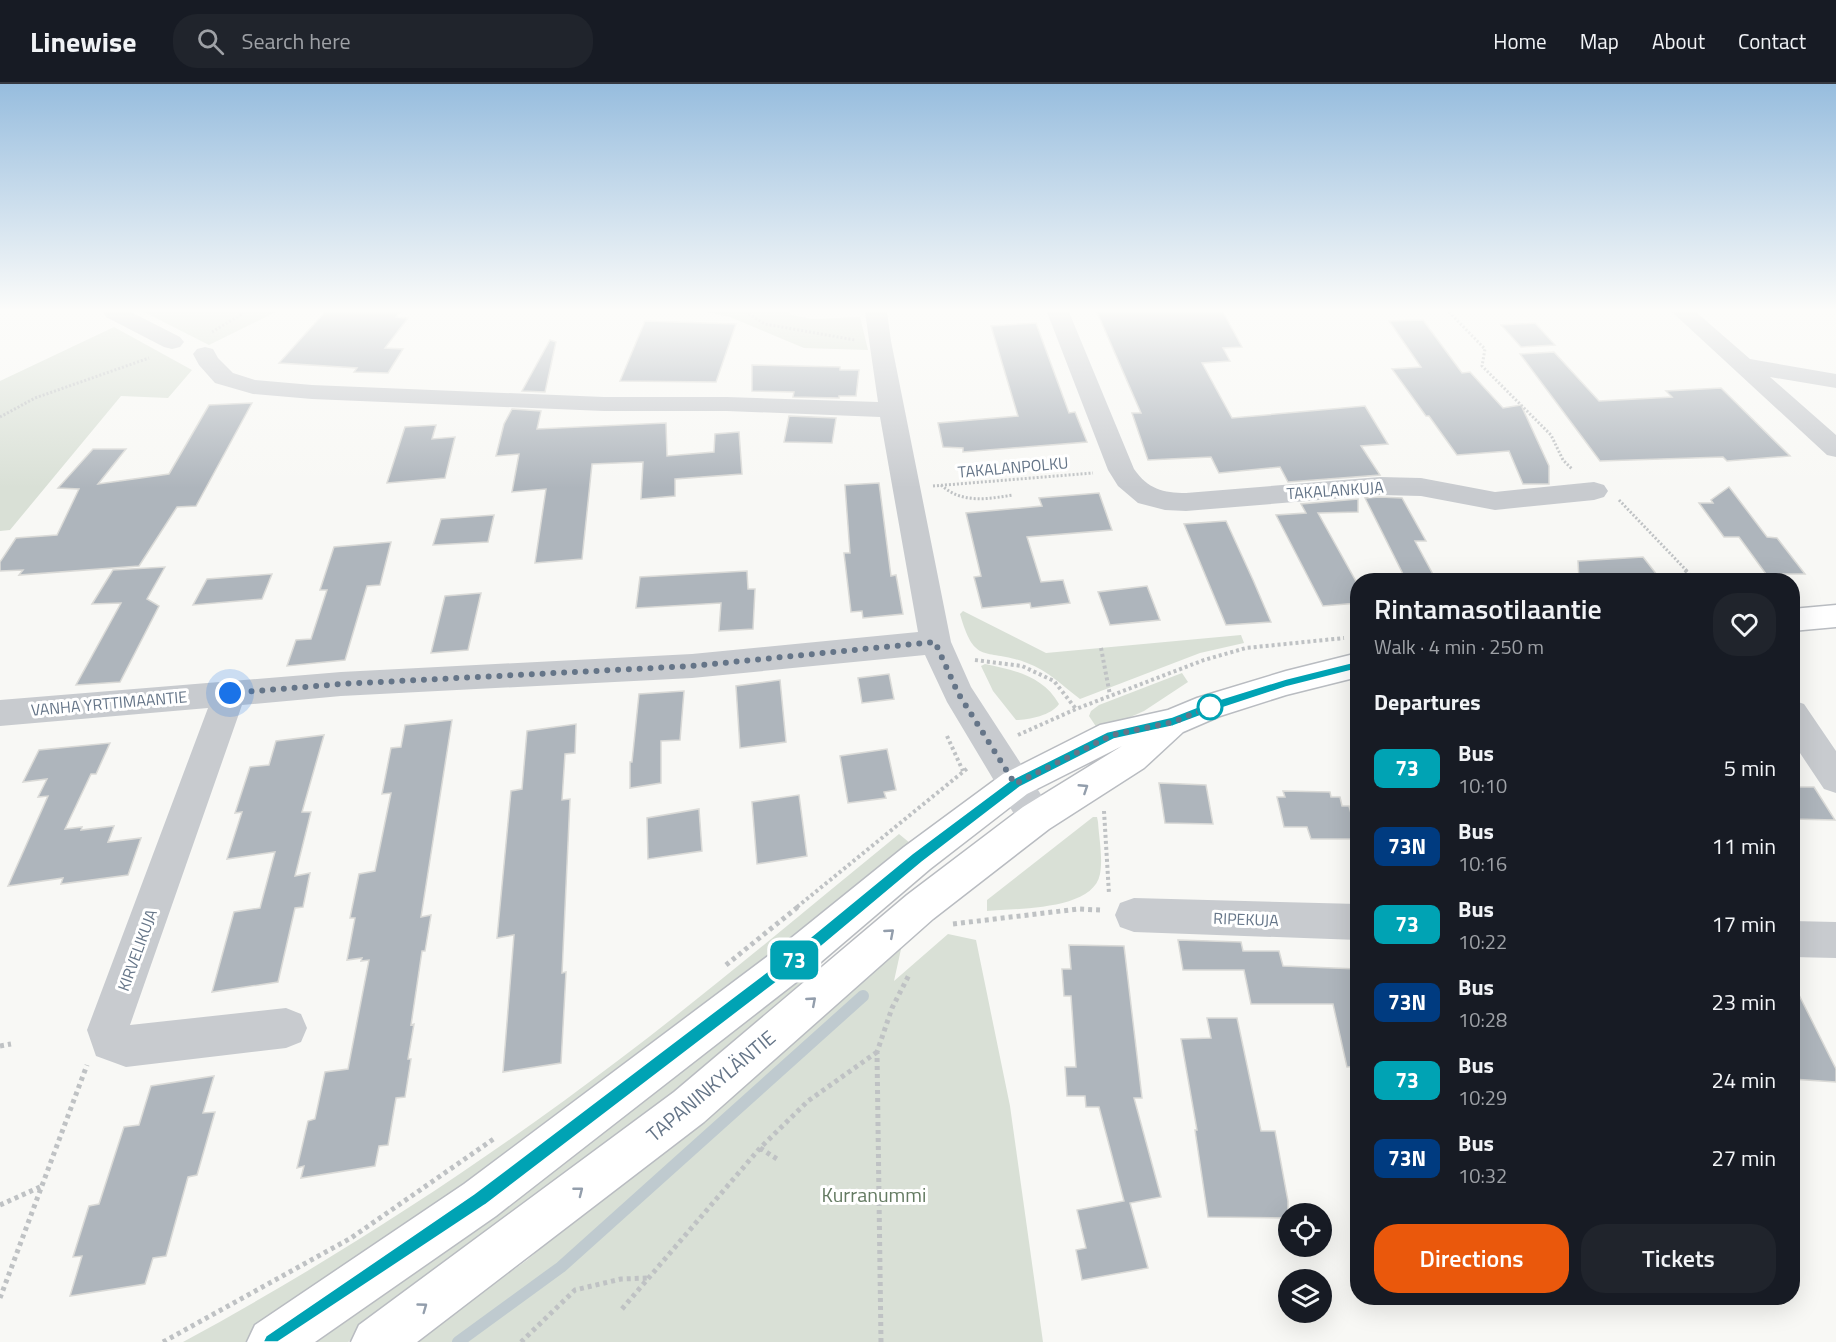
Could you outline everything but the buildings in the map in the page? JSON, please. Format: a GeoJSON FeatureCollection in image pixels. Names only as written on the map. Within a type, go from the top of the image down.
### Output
{"type":"FeatureCollection","features":[{"type":"Feature","properties":{"kind":"main road"},"geometry":{"type":"LineString","coordinates":[[1800,619],[1836,616]]}},
{"type":"Feature","properties":{"kind":"main road"},"geometry":{"type":"LineString","coordinates":[[272,1342],[489,1192],[785,967],[917,858],[1015,784],[1112,735],[1173,722],[1209,707],[1286,683],[1350,652]]}},
{"type":"Feature","properties":{"kind":"main road","name":"TAPANINKYLÄNTIE"},"geometry":{"type":"LineString","coordinates":[[376,1342],[689,1107],[920,907],[1036,818],[1131,758],[1173,722]]}},
{"type":"Feature","properties":{"kind":"street"},"geometry":{"type":"LineString","coordinates":[[217,371],[224,378],[253,387],[306,392],[592,403],[727,404],[893,410]]}},
{"type":"Feature","properties":{"kind":"street"},"geometry":{"type":"LineString","coordinates":[[885,371],[935,642],[958,693],[1036,818]]}},
{"type":"Feature","properties":{"kind":"street","name":"TAKALANKUJA"},"geometry":{"type":"LineString","coordinates":[[1081,371],[1121,470],[1131,487],[1140,494],[1171,502],[1380,486],[1421,487],[1477,500],[1496,501],[1594,491]]}},
{"type":"Feature","properties":{"kind":"street"},"geometry":{"type":"LineString","coordinates":[[1749,371],[1836,449]]}},
{"type":"Feature","properties":{"kind":"street"},"geometry":{"type":"LineString","coordinates":[[1776,371],[1836,381]]}},
{"type":"Feature","properties":{"kind":"street","name":"VANHA YRTTIMAANTIE"},"geometry":{"type":"LineString","coordinates":[[0,713],[341,684],[692,666],[935,642]]}},
{"type":"Feature","properties":{"kind":"street","name":"KIRVELIKUJA"},"geometry":{"type":"LineString","coordinates":[[111,1041],[108,1030],[230,693]]}},
{"type":"Feature","properties":{"kind":"street"},"geometry":{"type":"LineString","coordinates":[[1800,725],[1836,779]]}},
{"type":"Feature","properties":{"kind":"street","name":"RIPEKUJA"},"geometry":{"type":"LineString","coordinates":[[1122,912],[1350,922]]}},
{"type":"Feature","properties":{"kind":"street"},"geometry":{"type":"LineString","coordinates":[[1800,939],[1836,940]]}},
{"type":"Feature","properties":{"kind":"street"},"geometry":{"type":"LineString","coordinates":[[111,1041],[126,1046],[286,1028]]}},
{"type":"Feature","properties":{"kind":"path"},"geometry":{"type":"LineString","coordinates":[[0,417],[35,398],[113,371]]}},
{"type":"Feature","properties":{"kind":"path"},"geometry":{"type":"LineString","coordinates":[[1487,371],[1551,435],[1563,460],[1594,491],[1617,498],[1688,573]]}},
{"type":"Feature","properties":{"kind":"path","name":"TAKALANPOLKU"},"geometry":{"type":"LineString","coordinates":[[906,488],[1121,470]]}},
{"type":"Feature","properties":{"kind":"path"},"geometry":{"type":"LineString","coordinates":[[941,485],[947,493],[962,497],[990,499],[1012,495]]}},
{"type":"Feature","properties":{"kind":"path"},"geometry":{"type":"LineString","coordinates":[[1101,648],[1110,695]]}},
{"type":"Feature","properties":{"kind":"path"},"geometry":{"type":"LineString","coordinates":[[722,968],[994,748],[1110,695],[1187,666],[1246,648],[1350,651]]}},
{"type":"Feature","properties":{"kind":"path"},"geometry":{"type":"LineString","coordinates":[[969,659],[1022,666],[1054,681],[1076,709]]}},
{"type":"Feature","properties":{"kind":"path"},"geometry":{"type":"LineString","coordinates":[[947,925],[1078,909],[1122,912],[1104,810]]}},
{"type":"Feature","properties":{"kind":"path"},"geometry":{"type":"LineString","coordinates":[[881,1342],[877,1052],[892,1008],[910,973]]}},
{"type":"Feature","properties":{"kind":"path"},"geometry":{"type":"LineString","coordinates":[[0,1298],[88,1063],[111,1041]]}},
{"type":"Feature","properties":{"kind":"path"},"geometry":{"type":"LineString","coordinates":[[0,1046],[11,1044]]}},
{"type":"Feature","properties":{"kind":"path"},"geometry":{"type":"LineString","coordinates":[[622,1309],[760,1148],[808,1101],[877,1052]]}},
{"type":"Feature","properties":{"kind":"path"},"geometry":{"type":"LineString","coordinates":[[163,1342],[351,1238],[506,1131]]}},
{"type":"Feature","properties":{"kind":"path"},"geometry":{"type":"LineString","coordinates":[[760,1148],[780,1161]]}},
{"type":"Feature","properties":{"kind":"path"},"geometry":{"type":"LineString","coordinates":[[0,1205],[40,1187]]}},
{"type":"Feature","properties":{"kind":"path"},"geometry":{"type":"LineString","coordinates":[[521,1342],[575,1290],[621,1279],[649,1278]]}},
{"type":"Feature","properties":{"kind":"green space"},"geometry":{"type":"Polygon","coordinates":[[[22,371],[191,371],[168,398],[121,396],[10,530],[0,531],[0,381],[22,371]]]}},
{"type":"Feature","properties":{"kind":"green space"},"geometry":{"type":"Polygon","coordinates":[[[963,611],[1046,653],[1241,635],[1244,643],[1200,653],[1080,699],[1034,666],[977,649],[965,631],[960,614],[963,611]]]}},
{"type":"Feature","properties":{"kind":"green space"},"geometry":{"type":"Polygon","coordinates":[[[985,664],[1027,676],[1045,687],[1059,704],[1046,714],[1016,720],[993,691],[981,666],[985,664]]]}},
{"type":"Feature","properties":{"kind":"green space"},"geometry":{"type":"Polygon","coordinates":[[[1182,673],[1188,682],[1144,711],[1099,731],[1089,716],[1091,711],[1099,705],[1182,673]]]}},
{"type":"Feature","properties":{"kind":"green space"},"geometry":{"type":"Polygon","coordinates":[[[1093,817],[1097,817],[1098,822],[1101,861],[1100,874],[1094,886],[1083,895],[1052,905],[987,911],[987,900],[1093,817]]]}},
{"type":"Feature","properties":{"kind":"green space"},"geometry":{"type":"Polygon","coordinates":[[[899,834],[916,848],[767,968],[248,1342],[183,1342],[352,1244],[515,1136],[655,1032],[899,834]]]}},
{"type":"Feature","properties":{"kind":"green space","name":"Kurranummi"},"geometry":{"type":"Polygon","coordinates":[[[948,934],[976,940],[1010,1106],[1043,1342],[414,1342],[527,1260],[903,940],[894,981],[948,934]]]}},
{"type":"Feature","properties":{"kind":"green space"},"geometry":{"type":"Polygon","coordinates":[[[798,969],[814,986],[411,1297],[348,1342],[299,1342],[798,969]]]}},
{"type":"Feature","properties":{"kind":"waterway"},"geometry":{"type":"LineString","coordinates":[[458,1342],[561,1267],[863,996]]}},
{"type":"Feature","properties":{"kind":"bus line","name":"73"},"geometry":{"type":"LineString","coordinates":[[272,1342],[480,1200],[794,960],[917,858],[1015,784],[1112,735],[1173,722],[1209,707],[1286,683],[1350,667]]}},
{"type":"Feature","properties":{"kind":"route"},"geometry":{"type":"LineString","coordinates":[[230,693],[341,684],[594,673],[692,666],[935,642],[958,693],[1015,784],[1112,735],[1173,722],[1210,707]]}}]}
